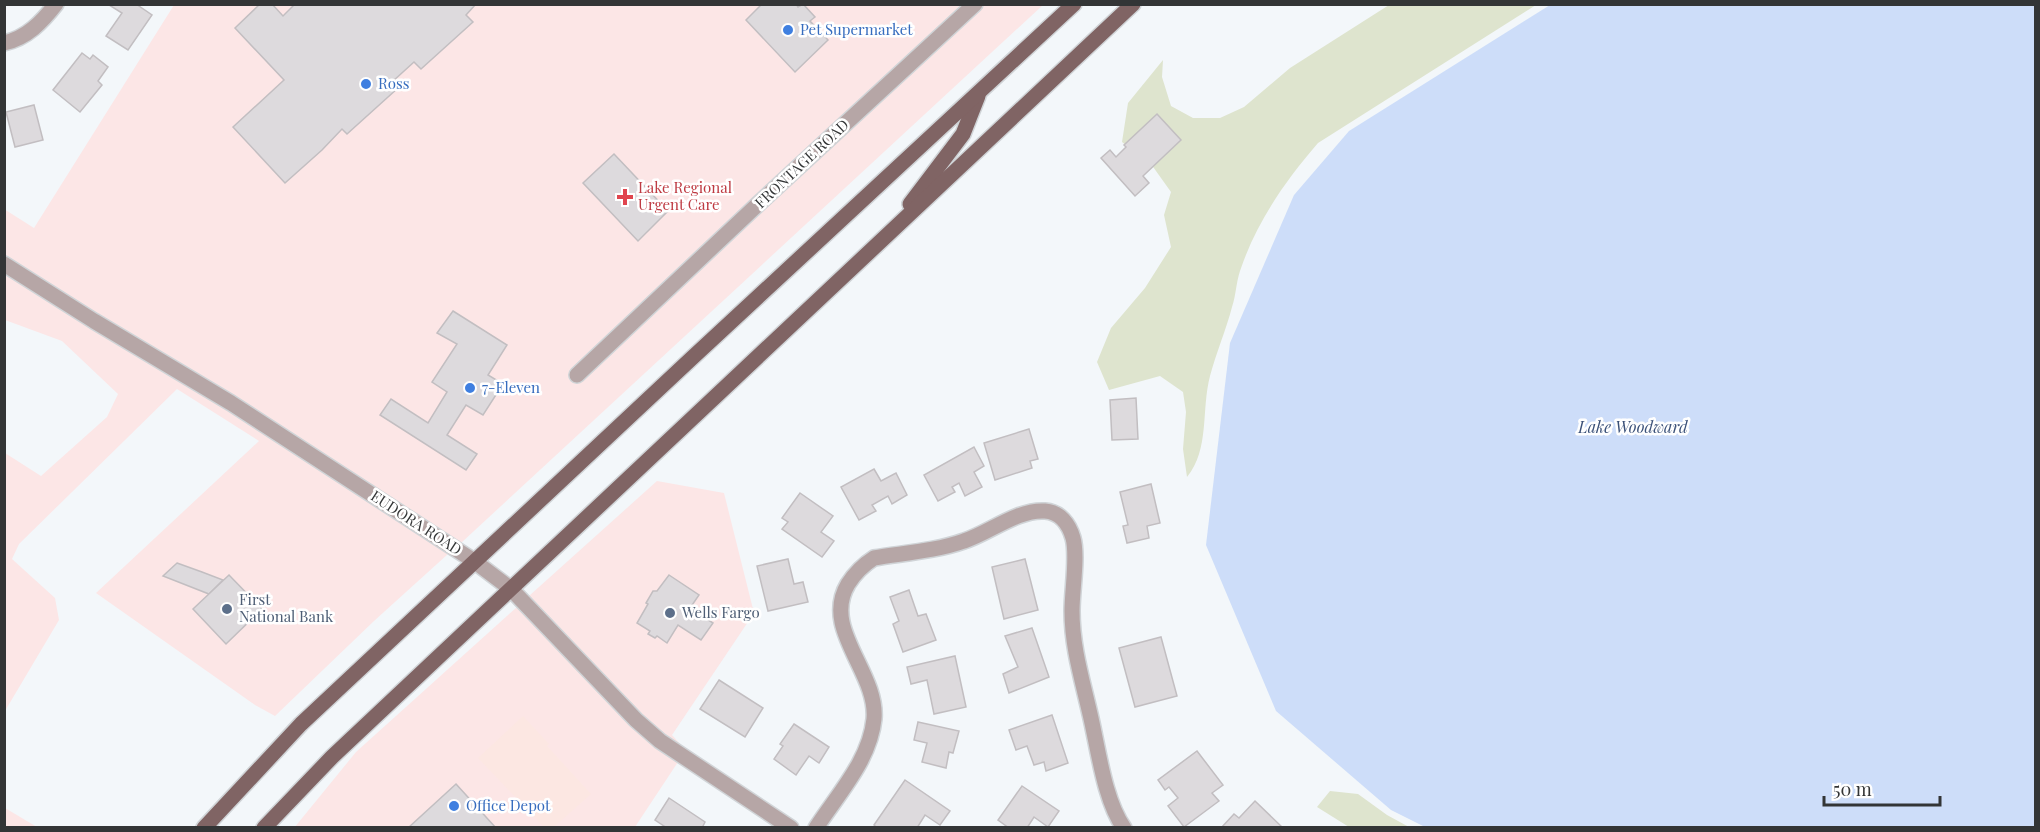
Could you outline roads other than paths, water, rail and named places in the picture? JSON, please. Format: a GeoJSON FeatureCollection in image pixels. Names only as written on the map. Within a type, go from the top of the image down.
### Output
{"type":"FeatureCollection","features":[{"type":"Feature","properties":{"kind":"main road"},"geometry":{"type":"LineString","coordinates":[[204,828],[301,724],[1074,4]]}},
{"type":"Feature","properties":{"kind":"main road"},"geometry":{"type":"LineString","coordinates":[[264,828],[332,757],[1133,4]]}},
{"type":"Feature","properties":{"kind":"main road"},"geometry":{"type":"LineString","coordinates":[[885,238],[963,134],[979,93]]}},
{"type":"Feature","properties":{"kind":"street"},"geometry":{"type":"LineString","coordinates":[[4,43],[17,40],[29,32],[56,4]]}},
{"type":"Feature","properties":{"kind":"street","name":"FRONTAGE ROAD"},"geometry":{"type":"LineString","coordinates":[[578,375],[755,207],[975,4]]}},
{"type":"Feature","properties":{"kind":"street","name":"EUDORA ROAD"},"geometry":{"type":"LineString","coordinates":[[4,264],[231,403],[474,561],[511,589],[636,720],[660,741],[791,828]]}},
{"type":"Feature","properties":{"kind":"street"},"geometry":{"type":"LineString","coordinates":[[816,828],[863,758],[873,722],[875,707],[873,695],[847,637],[842,620],[842,599],[852,578],[863,564],[874,558],[961,542],[1015,518],[1043,511],[1062,518],[1074,539],[1072,610],[1075,654],[1104,777],[1120,826]]}},
{"type":"Feature","properties":{"kind":"water","name":"Lake Woodward"},"geometry":{"type":"Polygon","coordinates":[[[1550,5],[2035,5],[2035,827],[1425,827],[1391,810],[1276,711],[1206,545],[1230,343],[1294,195],[1349,131],[1550,5]]]}},
{"type":"Feature","properties":{"kind":"place","name":"Pet Supermarket"},"geometry":{"type":"Point","coordinates":[788,30]}},
{"type":"Feature","properties":{"kind":"place","name":"Ross"},"geometry":{"type":"Point","coordinates":[366,84]}},
{"type":"Feature","properties":{"kind":"place","name":"Lake Regional Urgent Care"},"geometry":{"type":"Point","coordinates":[625,197]}},
{"type":"Feature","properties":{"kind":"place","name":"7-Eleven"},"geometry":{"type":"Point","coordinates":[470,388]}},
{"type":"Feature","properties":{"kind":"place","name":"First National Bank"},"geometry":{"type":"Point","coordinates":[227,609]}},
{"type":"Feature","properties":{"kind":"place","name":"Wells Fargo"},"geometry":{"type":"Point","coordinates":[670,613]}},
{"type":"Feature","properties":{"kind":"place","name":"Office Depot"},"geometry":{"type":"Point","coordinates":[454,806]}}]}
